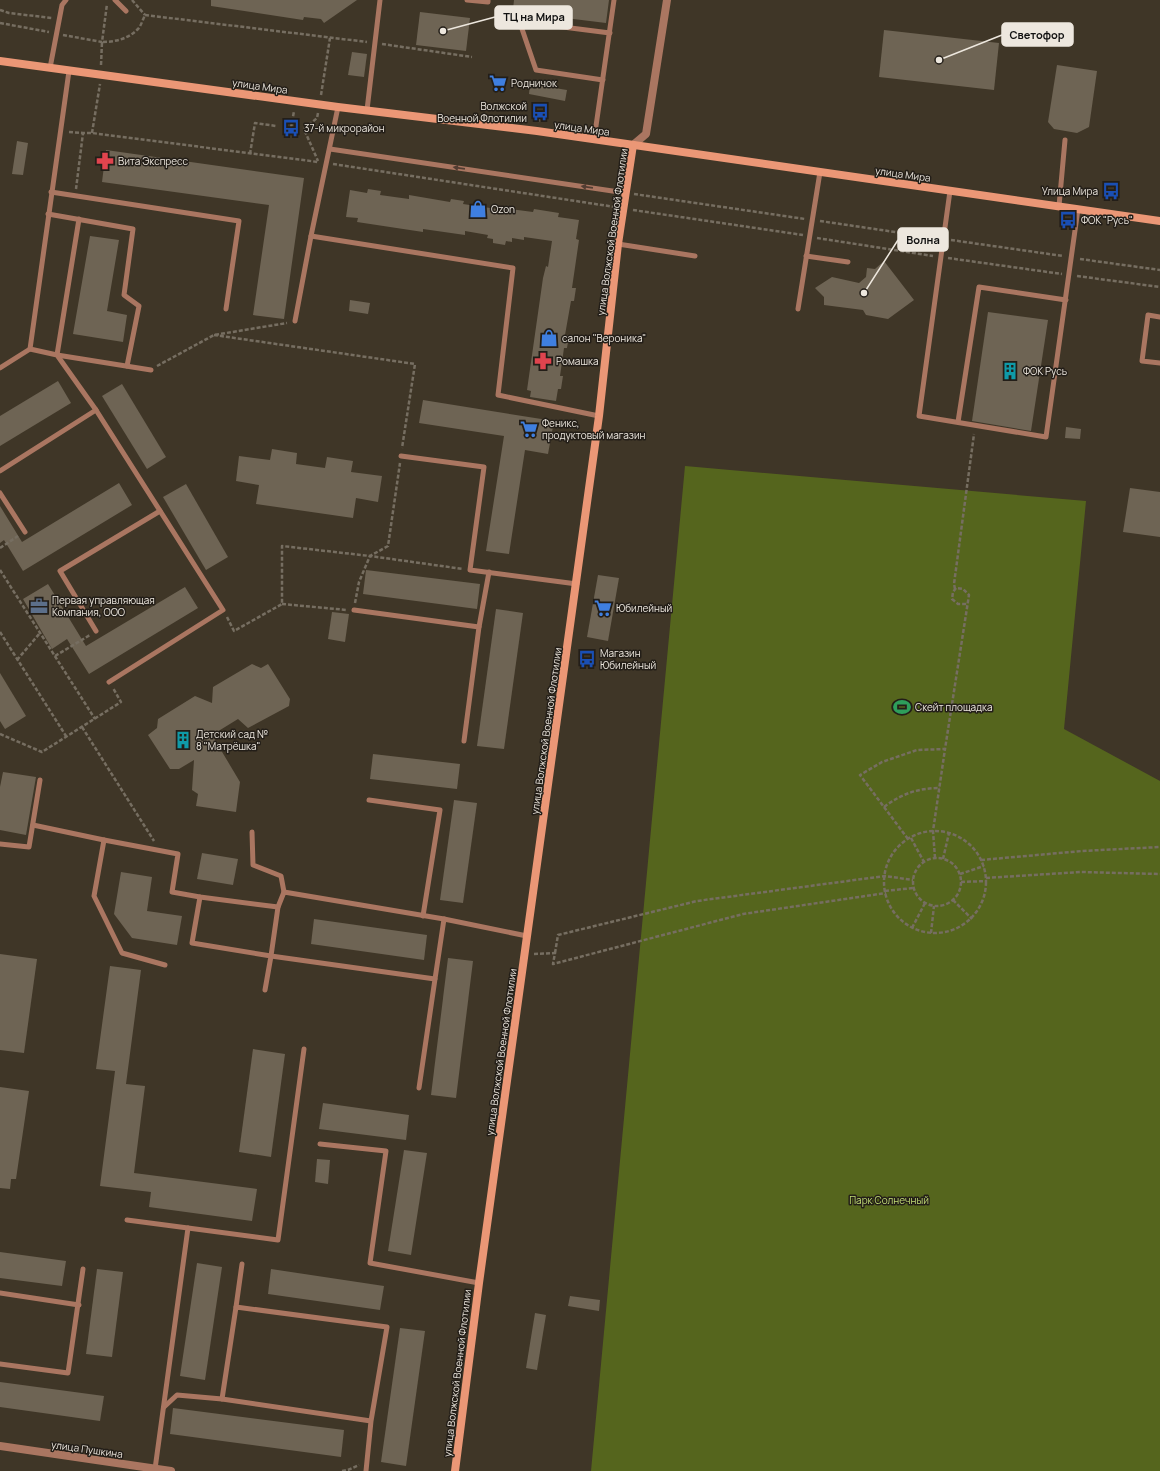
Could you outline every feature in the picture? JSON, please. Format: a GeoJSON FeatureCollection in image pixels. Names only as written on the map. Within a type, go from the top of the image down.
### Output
{"type":"FeatureCollection","features":[{"type":"Feature","properties":{"kind":"street","name":"улица Волжской Военной Флотилии"},"geometry":{"type":"LineString","coordinates":[[455,1471],[479,1283],[599,416],[623,209],[633,145],[646,134],[667,0]]}},
{"type":"Feature","properties":{"kind":"street","name":"улица Мира"},"geometry":{"type":"LineString","coordinates":[[0,61],[633,145],[1160,221]]}},
{"type":"Feature","properties":{"kind":"street","name":"улица Пушкина"},"geometry":{"type":"LineString","coordinates":[[0,1446],[171,1471]]}},
{"type":"Feature","properties":{"kind":"lane"},"geometry":{"type":"LineString","coordinates":[[50,68],[62,5],[66,0]]}},
{"type":"Feature","properties":{"kind":"lane"},"geometry":{"type":"LineString","coordinates":[[115,0],[126,11]]}},
{"type":"Feature","properties":{"kind":"lane"},"geometry":{"type":"LineString","coordinates":[[367,110],[380,0]]}},
{"type":"Feature","properties":{"kind":"lane"},"geometry":{"type":"LineString","coordinates":[[466,0],[488,2],[488,0]]}},
{"type":"Feature","properties":{"kind":"lane"},"geometry":{"type":"LineString","coordinates":[[594,140],[614,0]]}},
{"type":"Feature","properties":{"kind":"lane"},"geometry":{"type":"LineString","coordinates":[[521,26],[536,70],[603,80]]}},
{"type":"Feature","properties":{"kind":"lane"},"geometry":{"type":"LineString","coordinates":[[555,26],[610,33]]}},
{"type":"Feature","properties":{"kind":"lane"},"geometry":{"type":"LineString","coordinates":[[30,349],[48,214],[70,71]]}},
{"type":"Feature","properties":{"kind":"lane"},"geometry":{"type":"LineString","coordinates":[[295,321],[338,107]]}},
{"type":"Feature","properties":{"kind":"lane"},"geometry":{"type":"LineString","coordinates":[[1059,206],[1065,140]]}},
{"type":"Feature","properties":{"kind":"lane"},"geometry":{"type":"LineString","coordinates":[[330,149],[626,193]]}},
{"type":"Feature","properties":{"kind":"lane"},"geometry":{"type":"LineString","coordinates":[[798,309],[820,172]]}},
{"type":"Feature","properties":{"kind":"lane"},"geometry":{"type":"LineString","coordinates":[[950,191],[919,416],[1046,436],[1078,209]]}},
{"type":"Feature","properties":{"kind":"lane"},"geometry":{"type":"LineString","coordinates":[[52,192],[239,221],[226,309]]}},
{"type":"Feature","properties":{"kind":"lane"},"geometry":{"type":"LineString","coordinates":[[48,214],[133,229],[124,295],[139,306],[126,366]]}},
{"type":"Feature","properties":{"kind":"lane"},"geometry":{"type":"LineString","coordinates":[[79,219],[58,355],[96,410],[223,610],[109,682]]}},
{"type":"Feature","properties":{"kind":"lane"},"geometry":{"type":"LineString","coordinates":[[311,236],[513,268],[498,395],[599,416]]}},
{"type":"Feature","properties":{"kind":"lane"},"geometry":{"type":"LineString","coordinates":[[618,244],[695,256]]}},
{"type":"Feature","properties":{"kind":"lane"},"geometry":{"type":"LineString","coordinates":[[806,256],[848,262]]}},
{"type":"Feature","properties":{"kind":"lane"},"geometry":{"type":"LineString","coordinates":[[958,422],[979,287],[1066,300]]}},
{"type":"Feature","properties":{"kind":"lane"},"geometry":{"type":"LineString","coordinates":[[1160,317],[1148,315],[1142,361],[1160,363]]}},
{"type":"Feature","properties":{"kind":"lane"},"geometry":{"type":"LineString","coordinates":[[0,368],[30,349],[151,370]]}},
{"type":"Feature","properties":{"kind":"lane"},"geometry":{"type":"LineString","coordinates":[[0,471],[96,410]]}},
{"type":"Feature","properties":{"kind":"lane"},"geometry":{"type":"LineString","coordinates":[[401,456],[484,467],[470,570],[576,584]]}},
{"type":"Feature","properties":{"kind":"lane"},"geometry":{"type":"LineString","coordinates":[[0,493],[25,532]]}},
{"type":"Feature","properties":{"kind":"lane"},"geometry":{"type":"LineString","coordinates":[[96,631],[60,571],[160,510]]}},
{"type":"Feature","properties":{"kind":"lane"},"geometry":{"type":"LineString","coordinates":[[464,741],[479,627],[489,572]]}},
{"type":"Feature","properties":{"kind":"lane"},"geometry":{"type":"LineString","coordinates":[[354,610],[479,627]]}},
{"type":"Feature","properties":{"kind":"lane"},"geometry":{"type":"LineString","coordinates":[[0,844],[29,847],[40,780]]}},
{"type":"Feature","properties":{"kind":"lane"},"geometry":{"type":"LineString","coordinates":[[369,800],[440,810],[423,916]]}},
{"type":"Feature","properties":{"kind":"lane"},"geometry":{"type":"LineString","coordinates":[[32,825],[178,854],[172,892],[278,907]]}},
{"type":"Feature","properties":{"kind":"lane"},"geometry":{"type":"LineString","coordinates":[[252,832],[253,865],[281,876],[284,892],[278,907],[265,990]]}},
{"type":"Feature","properties":{"kind":"lane"},"geometry":{"type":"LineString","coordinates":[[104,840],[94,896],[122,953],[165,965]]}},
{"type":"Feature","properties":{"kind":"lane"},"geometry":{"type":"LineString","coordinates":[[284,892],[444,919],[527,936]]}},
{"type":"Feature","properties":{"kind":"lane"},"geometry":{"type":"LineString","coordinates":[[200,897],[192,943],[435,980]]}},
{"type":"Feature","properties":{"kind":"lane"},"geometry":{"type":"LineString","coordinates":[[419,1088],[444,919]]}},
{"type":"Feature","properties":{"kind":"lane"},"geometry":{"type":"LineString","coordinates":[[127,1220],[278,1240],[304,1049]]}},
{"type":"Feature","properties":{"kind":"lane"},"geometry":{"type":"LineString","coordinates":[[320,1144],[386,1151],[370,1263],[479,1283]]}},
{"type":"Feature","properties":{"kind":"lane"},"geometry":{"type":"LineString","coordinates":[[151,1469],[164,1407],[188,1228]]}},
{"type":"Feature","properties":{"kind":"lane"},"geometry":{"type":"LineString","coordinates":[[222,1399],[242,1264]]}},
{"type":"Feature","properties":{"kind":"lane"},"geometry":{"type":"LineString","coordinates":[[0,1364],[68,1373],[83,1269]]}},
{"type":"Feature","properties":{"kind":"lane"},"geometry":{"type":"LineString","coordinates":[[0,1293],[79,1305]]}},
{"type":"Feature","properties":{"kind":"lane"},"geometry":{"type":"LineString","coordinates":[[236,1307],[387,1327],[371,1421],[366,1471]]}},
{"type":"Feature","properties":{"kind":"lane"},"geometry":{"type":"LineString","coordinates":[[164,1407],[177,1395],[222,1399],[371,1421]]}},
{"type":"Feature","properties":{"kind":"path"},"geometry":{"type":"LineString","coordinates":[[92,133],[101,75],[102,42],[108,0]]}},
{"type":"Feature","properties":{"kind":"path"},"geometry":{"type":"LineString","coordinates":[[132,0],[145,15],[472,57]]}},
{"type":"Feature","properties":{"kind":"path"},"geometry":{"type":"LineString","coordinates":[[0,10],[9,13],[52,18]]}},
{"type":"Feature","properties":{"kind":"path"},"geometry":{"type":"LineString","coordinates":[[102,42],[114,42],[126,38],[139,29],[145,15]]}},
{"type":"Feature","properties":{"kind":"path"},"geometry":{"type":"LineString","coordinates":[[61,130],[83,134],[92,133],[318,162],[304,129],[317,118],[330,38]]}},
{"type":"Feature","properties":{"kind":"path"},"geometry":{"type":"LineString","coordinates":[[291,128],[296,101]]}},
{"type":"Feature","properties":{"kind":"path"},"geometry":{"type":"LineString","coordinates":[[250,154],[255,123],[276,126]]}},
{"type":"Feature","properties":{"kind":"path"},"geometry":{"type":"LineString","coordinates":[[76,196],[83,134]]}},
{"type":"Feature","properties":{"kind":"path"},"geometry":{"type":"LineString","coordinates":[[326,163],[940,257],[1160,287]]}},
{"type":"Feature","properties":{"kind":"path"},"geometry":{"type":"LineString","coordinates":[[626,193],[1160,270]]}},
{"type":"Feature","properties":{"kind":"path"},"geometry":{"type":"LineString","coordinates":[[151,370],[214,335],[295,321]]}},
{"type":"Feature","properties":{"kind":"path"},"geometry":{"type":"LineString","coordinates":[[214,335],[415,364],[388,546],[370,556],[359,582],[354,610],[282,604],[234,631],[223,610]]}},
{"type":"Feature","properties":{"kind":"path"},"geometry":{"type":"LineString","coordinates":[[967,604],[958,604],[952,599],[953,592],[955,590],[954,584],[975,425]]}},
{"type":"Feature","properties":{"kind":"path"},"geometry":{"type":"LineString","coordinates":[[0,548],[25,532]]}},
{"type":"Feature","properties":{"kind":"path"},"geometry":{"type":"LineString","coordinates":[[282,604],[282,546],[370,556],[470,570]]}},
{"type":"Feature","properties":{"kind":"path"},"geometry":{"type":"LineString","coordinates":[[0,570],[95,719]]}},
{"type":"Feature","properties":{"kind":"path"},"geometry":{"type":"LineString","coordinates":[[935,858],[933,831],[968,594],[963,589],[956,588],[955,590]]}},
{"type":"Feature","properties":{"kind":"path"},"geometry":{"type":"LineString","coordinates":[[55,656],[96,631]]}},
{"type":"Feature","properties":{"kind":"path"},"geometry":{"type":"LineString","coordinates":[[0,632],[66,736]]}},
{"type":"Feature","properties":{"kind":"path"},"geometry":{"type":"LineString","coordinates":[[17,660],[40,633]]}},
{"type":"Feature","properties":{"kind":"path"},"geometry":{"type":"LineString","coordinates":[[0,734],[42,752],[121,702],[109,682]]}},
{"type":"Feature","properties":{"kind":"path"},"geometry":{"type":"LineString","coordinates":[[82,727],[160,851]]}},
{"type":"Feature","properties":{"kind":"path"},"geometry":{"type":"LineString","coordinates":[[924,862],[910,838],[860,775],[882,762],[917,750],[945,749]]}},
{"type":"Feature","properties":{"kind":"path"},"geometry":{"type":"LineString","coordinates":[[884,806],[908,793],[926,788],[940,788]]}},
{"type":"Feature","properties":{"kind":"path"},"geometry":{"type":"LineString","coordinates":[[933,831],[950,833],[965,840],[977,851],[984,866],[987,879],[985,895],[980,908],[972,919],[960,928],[946,933],[931,933],[912,928],[898,918],[889,904],[884,888],[885,872],[891,856],[902,843],[916,834],[933,831]]}},
{"type":"Feature","properties":{"kind":"path"},"geometry":{"type":"LineString","coordinates":[[943,859],[950,833]]}},
{"type":"Feature","properties":{"kind":"path"},"geometry":{"type":"LineString","coordinates":[[981,860],[1082,851],[1160,847]]}},
{"type":"Feature","properties":{"kind":"path"},"geometry":{"type":"LineString","coordinates":[[935,858],[943,859],[949,861],[955,866],[960,874],[960,889],[957,896],[953,900],[944,905],[934,906],[925,903],[916,895],[913,888],[913,880],[915,872],[924,862],[935,858]]}},
{"type":"Feature","properties":{"kind":"path"},"geometry":{"type":"LineString","coordinates":[[960,874],[984,866]]}},
{"type":"Feature","properties":{"kind":"path"},"geometry":{"type":"LineString","coordinates":[[961,882],[1081,872],[1160,874]]}},
{"type":"Feature","properties":{"kind":"path"},"geometry":{"type":"LineString","coordinates":[[913,880],[885,876],[697,901],[558,935],[553,964],[743,914],[913,888]]}},
{"type":"Feature","properties":{"kind":"path"},"geometry":{"type":"LineString","coordinates":[[953,900],[972,919]]}},
{"type":"Feature","properties":{"kind":"path"},"geometry":{"type":"LineString","coordinates":[[912,928],[925,903]]}},
{"type":"Feature","properties":{"kind":"path"},"geometry":{"type":"LineString","coordinates":[[931,933],[934,906]]}},
{"type":"Feature","properties":{"kind":"path"},"geometry":{"type":"LineString","coordinates":[[525,954],[555,953]]}},
{"type":"Feature","properties":{"kind":"path"},"geometry":{"type":"LineString","coordinates":[[342,1471],[367,1462]]}},
{"type":"Feature","properties":{"kind":"green space","name":"Парк Солнечный"},"geometry":{"type":"Polygon","coordinates":[[[685,466],[1086,501],[1064,729],[1160,781],[1160,1471],[591,1471],[685,466]]]}},
{"type":"Feature","properties":{"kind":"building"},"geometry":{"type":"Polygon","coordinates":[[[211,0],[357,0],[324,23],[321,19],[304,17],[303,20],[211,6],[211,0]]]}},
{"type":"Feature","properties":{"kind":"building"},"geometry":{"type":"Polygon","coordinates":[[[514,0],[609,0],[606,23],[549,16],[549,23],[512,19],[514,0]]]}},
{"type":"Feature","properties":{"kind":"building"},"geometry":{"type":"Polygon","coordinates":[[[420,12],[470,18],[466,51],[416,45],[420,12]]]}},
{"type":"Feature","properties":{"kind":"building"},"geometry":{"type":"Polygon","coordinates":[[[884,30],[999,43],[994,90],[879,77],[884,30]]]}},
{"type":"Feature","properties":{"kind":"building"},"geometry":{"type":"Polygon","coordinates":[[[352,52],[367,54],[364,77],[348,75],[352,52]]]}},
{"type":"Feature","properties":{"kind":"building"},"geometry":{"type":"Polygon","coordinates":[[[1057,65],[1097,71],[1089,127],[1077,133],[1054,129],[1048,122],[1057,65]]]}},
{"type":"Feature","properties":{"kind":"building"},"geometry":{"type":"Polygon","coordinates":[[[530,84],[567,90],[565,101],[529,94],[530,84]]]}},
{"type":"Feature","properties":{"kind":"building"},"geometry":{"type":"Polygon","coordinates":[[[17,141],[28,143],[23,175],[12,174],[17,141]]]}},
{"type":"Feature","properties":{"kind":"building"},"geometry":{"type":"Polygon","coordinates":[[[106,150],[304,178],[284,319],[253,315],[269,205],[102,182],[106,150]]]}},
{"type":"Feature","properties":{"kind":"building"},"geometry":{"type":"Polygon","coordinates":[[[368,189],[381,191],[380,195],[409,199],[409,195],[450,202],[451,199],[464,201],[463,204],[497,209],[498,206],[511,207],[510,209],[533,212],[534,209],[559,213],[558,217],[579,220],[576,239],[579,240],[572,288],[576,288],[574,301],[571,301],[565,335],[569,335],[567,348],[564,348],[560,376],[563,376],[561,389],[558,389],[556,401],[530,397],[531,391],[527,390],[543,278],[546,266],[548,267],[552,241],[524,237],[524,240],[512,238],[512,242],[506,241],[505,245],[493,243],[493,239],[487,238],[488,235],[465,231],[465,235],[423,229],[423,232],[357,222],[358,218],[346,217],[350,190],[367,193],[368,189]]]}},
{"type":"Feature","properties":{"kind":"building"},"geometry":{"type":"Polygon","coordinates":[[[90,236],[119,240],[107,311],[127,315],[123,342],[73,334],[90,236]]]}},
{"type":"Feature","properties":{"kind":"building"},"geometry":{"type":"Polygon","coordinates":[[[884,261],[914,300],[888,319],[866,315],[863,310],[824,305],[824,297],[815,288],[832,277],[859,283],[866,277],[867,268],[875,269],[884,261]]]}},
{"type":"Feature","properties":{"kind":"building"},"geometry":{"type":"Polygon","coordinates":[[[350,300],[370,303],[368,314],[349,311],[350,300]]]}},
{"type":"Feature","properties":{"kind":"building","name":"ФОК Русь"},"geometry":{"type":"Polygon","coordinates":[[[988,312],[1048,320],[1031,431],[972,421],[988,312]]]}},
{"type":"Feature","properties":{"kind":"building"},"geometry":{"type":"Polygon","coordinates":[[[58,381],[71,403],[0,446],[0,416],[58,381]]]}},
{"type":"Feature","properties":{"kind":"building"},"geometry":{"type":"Polygon","coordinates":[[[122,384],[166,457],[147,469],[102,396],[122,384]]]}},
{"type":"Feature","properties":{"kind":"building"},"geometry":{"type":"Polygon","coordinates":[[[423,400],[554,421],[548,454],[525,450],[509,554],[486,551],[504,436],[419,423],[423,400]]]}},
{"type":"Feature","properties":{"kind":"building"},"geometry":{"type":"Polygon","coordinates":[[[1066,427],[1081,429],[1080,439],[1065,438],[1066,427]]]}},
{"type":"Feature","properties":{"kind":"building"},"geometry":{"type":"Polygon","coordinates":[[[272,449],[297,453],[296,464],[325,468],[327,457],[353,461],[351,472],[382,476],[378,502],[356,498],[353,518],[256,504],[259,485],[236,481],[239,456],[270,460],[272,449]]]}},
{"type":"Feature","properties":{"kind":"building"},"geometry":{"type":"Polygon","coordinates":[[[119,483],[132,505],[23,571],[4,540],[0,543],[0,506],[22,542],[119,483]]]}},
{"type":"Feature","properties":{"kind":"building"},"geometry":{"type":"Polygon","coordinates":[[[186,484],[228,557],[206,570],[163,497],[186,484]]]}},
{"type":"Feature","properties":{"kind":"building"},"geometry":{"type":"Polygon","coordinates":[[[1130,488],[1160,492],[1160,537],[1123,532],[1130,488]]]}},
{"type":"Feature","properties":{"kind":"building"},"geometry":{"type":"Polygon","coordinates":[[[366,570],[480,584],[477,609],[363,594],[366,570]]]}},
{"type":"Feature","properties":{"kind":"building","name":"Юбилейный"},"geometry":{"type":"Polygon","coordinates":[[[598,575],[619,578],[608,641],[587,637],[598,575]]]}},
{"type":"Feature","properties":{"kind":"building"},"geometry":{"type":"Polygon","coordinates":[[[48,584],[86,646],[185,587],[198,608],[89,674],[67,639],[52,649],[23,599],[48,584]]]}},
{"type":"Feature","properties":{"kind":"building"},"geometry":{"type":"Polygon","coordinates":[[[496,609],[523,613],[504,749],[477,746],[496,609]]]}},
{"type":"Feature","properties":{"kind":"building"},"geometry":{"type":"Polygon","coordinates":[[[332,612],[349,614],[345,642],[328,639],[332,612]]]}},
{"type":"Feature","properties":{"kind":"building","name":"Детский сад № 8 \"Матрёшка\""},"geometry":{"type":"Polygon","coordinates":[[[252,664],[261,668],[268,664],[290,699],[289,706],[248,728],[238,719],[212,735],[240,782],[236,812],[196,806],[198,794],[192,790],[194,760],[179,769],[170,769],[148,735],[157,728],[158,719],[195,696],[212,703],[213,687],[252,664]]]}},
{"type":"Feature","properties":{"kind":"building"},"geometry":{"type":"Polygon","coordinates":[[[0,673],[26,716],[5,729],[0,721],[0,673]]]}},
{"type":"Feature","properties":{"kind":"building"},"geometry":{"type":"Polygon","coordinates":[[[373,754],[460,764],[457,789],[370,779],[373,754]]]}},
{"type":"Feature","properties":{"kind":"building"},"geometry":{"type":"Polygon","coordinates":[[[3,772],[36,777],[26,835],[0,830],[0,787],[3,772]]]}},
{"type":"Feature","properties":{"kind":"building"},"geometry":{"type":"Polygon","coordinates":[[[454,800],[477,803],[463,903],[440,900],[454,800]]]}},
{"type":"Feature","properties":{"kind":"building"},"geometry":{"type":"Polygon","coordinates":[[[202,853],[238,859],[233,885],[197,879],[202,853]]]}},
{"type":"Feature","properties":{"kind":"building"},"geometry":{"type":"Polygon","coordinates":[[[121,872],[152,877],[147,911],[182,916],[177,945],[132,938],[114,914],[121,872]]]}},
{"type":"Feature","properties":{"kind":"building"},"geometry":{"type":"Polygon","coordinates":[[[314,919],[427,935],[424,960],[311,944],[314,919]]]}},
{"type":"Feature","properties":{"kind":"building"},"geometry":{"type":"Polygon","coordinates":[[[0,954],[37,959],[24,1053],[0,1050],[0,954]]]}},
{"type":"Feature","properties":{"kind":"building"},"geometry":{"type":"Polygon","coordinates":[[[448,958],[473,961],[456,1098],[431,1095],[448,958]]]}},
{"type":"Feature","properties":{"kind":"building"},"geometry":{"type":"Polygon","coordinates":[[[110,966],[141,970],[126,1084],[145,1086],[134,1173],[257,1189],[252,1221],[149,1207],[151,1192],[100,1186],[115,1071],[96,1069],[110,966]]]}},
{"type":"Feature","properties":{"kind":"building"},"geometry":{"type":"Polygon","coordinates":[[[253,1049],[285,1054],[271,1157],[239,1152],[253,1049]]]}},
{"type":"Feature","properties":{"kind":"building"},"geometry":{"type":"Polygon","coordinates":[[[0,1087],[29,1091],[16,1179],[11,1179],[10,1189],[0,1188],[0,1087]]]}},
{"type":"Feature","properties":{"kind":"building"},"geometry":{"type":"Polygon","coordinates":[[[323,1103],[409,1115],[406,1140],[319,1129],[323,1103]]]}},
{"type":"Feature","properties":{"kind":"building"},"geometry":{"type":"Polygon","coordinates":[[[404,1150],[427,1153],[411,1255],[388,1251],[404,1150]]]}},
{"type":"Feature","properties":{"kind":"building"},"geometry":{"type":"Polygon","coordinates":[[[317,1159],[330,1160],[328,1184],[315,1182],[317,1159]]]}},
{"type":"Feature","properties":{"kind":"building"},"geometry":{"type":"Polygon","coordinates":[[[0,1252],[66,1261],[62,1286],[0,1278],[0,1252]]]}},
{"type":"Feature","properties":{"kind":"building"},"geometry":{"type":"Polygon","coordinates":[[[197,1263],[222,1267],[205,1380],[180,1376],[197,1263]]]}},
{"type":"Feature","properties":{"kind":"building"},"geometry":{"type":"Polygon","coordinates":[[[97,1269],[123,1272],[112,1357],[86,1354],[97,1269]]]}},
{"type":"Feature","properties":{"kind":"building"},"geometry":{"type":"Polygon","coordinates":[[[271,1269],[384,1286],[380,1310],[268,1294],[271,1269]]]}},
{"type":"Feature","properties":{"kind":"building"},"geometry":{"type":"Polygon","coordinates":[[[570,1296],[600,1300],[599,1311],[568,1306],[570,1296]]]}},
{"type":"Feature","properties":{"kind":"building"},"geometry":{"type":"Polygon","coordinates":[[[535,1313],[546,1315],[537,1370],[526,1368],[535,1313]]]}},
{"type":"Feature","properties":{"kind":"building"},"geometry":{"type":"Polygon","coordinates":[[[400,1328],[425,1331],[406,1466],[381,1462],[400,1328]]]}},
{"type":"Feature","properties":{"kind":"building"},"geometry":{"type":"Polygon","coordinates":[[[0,1382],[104,1396],[100,1421],[0,1407],[0,1382]]]}},
{"type":"Feature","properties":{"kind":"building"},"geometry":{"type":"Polygon","coordinates":[[[173,1408],[344,1430],[341,1457],[170,1434],[173,1408]]]}},
{"type":"Feature","properties":{"kind":"place","name":"ТЦ на Мира"},"geometry":{"type":"Point","coordinates":[443,31]}},
{"type":"Feature","properties":{"kind":"place","name":"Светофор"},"geometry":{"type":"Point","coordinates":[939,60]}},
{"type":"Feature","properties":{"kind":"place","name":"Родничок"},"geometry":{"type":"Point","coordinates":[498,83]}},
{"type":"Feature","properties":{"kind":"place","name":"Волжской Военной Флотилии"},"geometry":{"type":"Point","coordinates":[540,112]}},
{"type":"Feature","properties":{"kind":"place","name":"37-й микрорайон"},"geometry":{"type":"Point","coordinates":[291,128]}},
{"type":"Feature","properties":{"kind":"place","name":"Вита Экспресс"},"geometry":{"type":"Point","coordinates":[105,161]}},
{"type":"Feature","properties":{"kind":"place","name":"Улица Мира"},"geometry":{"type":"Point","coordinates":[1111,191]}},
{"type":"Feature","properties":{"kind":"place","name":"Ozon"},"geometry":{"type":"Point","coordinates":[478,209]}},
{"type":"Feature","properties":{"kind":"place","name":"ФОК \"Русь\""},"geometry":{"type":"Point","coordinates":[1068,220]}},
{"type":"Feature","properties":{"kind":"place","name":"Волна"},"geometry":{"type":"Point","coordinates":[864,293]}},
{"type":"Feature","properties":{"kind":"place","name":"салон \"Вероника\""},"geometry":{"type":"Point","coordinates":[549,338]}},
{"type":"Feature","properties":{"kind":"place","name":"Ромашка"},"geometry":{"type":"Point","coordinates":[543,361]}},
{"type":"Feature","properties":{"kind":"place","name":"ФОК Русь"},"geometry":{"type":"Point","coordinates":[1010,371]}},
{"type":"Feature","properties":{"kind":"place","name":"Феникс, продуктовый магазин"},"geometry":{"type":"Point","coordinates":[529,429]}},
{"type":"Feature","properties":{"kind":"place","name":"Первая управляющая Компания, ООО"},"geometry":{"type":"Point","coordinates":[39,606]}},
{"type":"Feature","properties":{"kind":"place","name":"Юбилейный"},"geometry":{"type":"Point","coordinates":[603,608]}},
{"type":"Feature","properties":{"kind":"place","name":"Магазин Юбилейный"},"geometry":{"type":"Point","coordinates":[587,659]}},
{"type":"Feature","properties":{"kind":"place","name":"Скейт площадка"},"geometry":{"type":"Point","coordinates":[902,707]}},
{"type":"Feature","properties":{"kind":"place","name":"Детский сад № 8 \"Матрёшка\""},"geometry":{"type":"Point","coordinates":[183,740]}}]}
